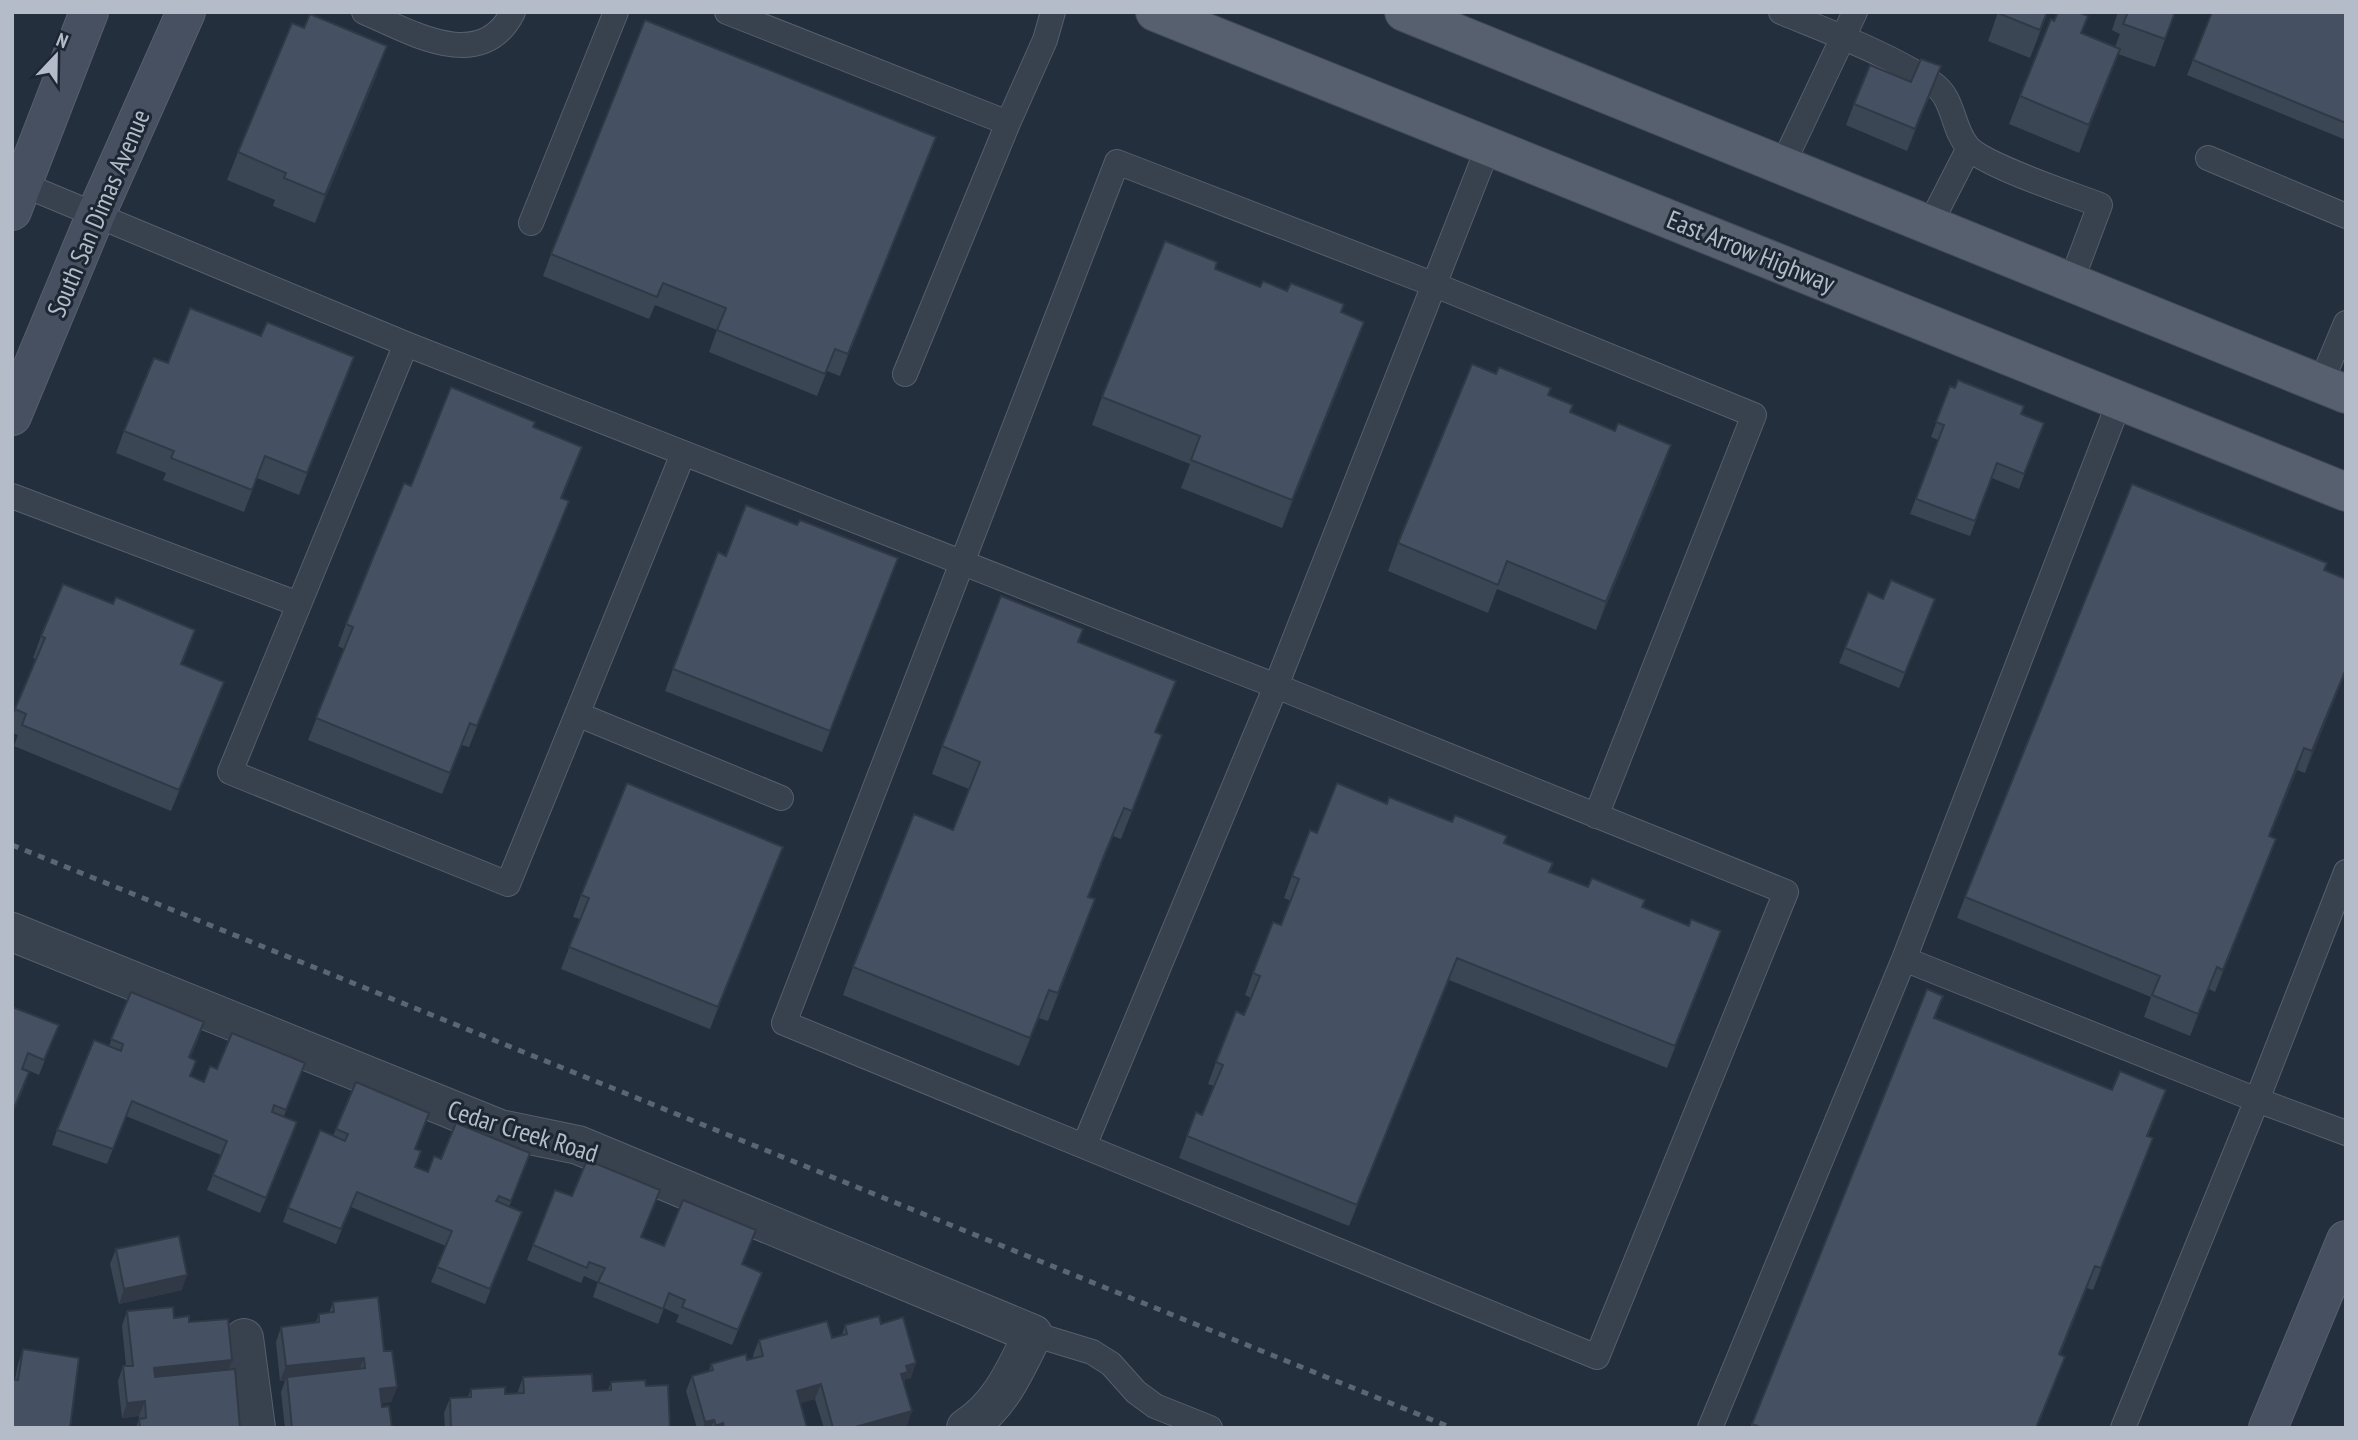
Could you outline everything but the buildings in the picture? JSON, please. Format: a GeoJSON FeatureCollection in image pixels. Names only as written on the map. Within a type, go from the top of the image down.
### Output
{"type":"FeatureCollection","features":[{"type":"Feature","properties":{"kind":"main road","name":"East Arrow Highway"},"geometry":{"type":"LineString","coordinates":[[1155,12],[2346,492]]}},
{"type":"Feature","properties":{"kind":"main road"},"geometry":{"type":"LineString","coordinates":[[1425,16],[1782,166],[2333,389]]}},
{"type":"Feature","properties":{"kind":"street"},"geometry":{"type":"LineString","coordinates":[[16,192],[89,12]]}},
{"type":"Feature","properties":{"kind":"street","name":"South San Dimas Avenue"},"geometry":{"type":"LineString","coordinates":[[12,416],[96,214],[186,12]]}},
{"type":"Feature","properties":{"kind":"street","name":"Cedar Creek Road"},"geometry":{"type":"LineString","coordinates":[[12,932],[500,1129],[578,1145],[1033,1334]]}},
{"type":"Feature","properties":{"kind":"street"},"geometry":{"type":"LineString","coordinates":[[2268,1428],[2346,1240]]}},
{"type":"Feature","properties":{"kind":"street"},"geometry":{"type":"LineString","coordinates":[[967,1428],[986,1414],[1008,1384],[1033,1334]]}},
{"type":"Feature","properties":{"kind":"street"},"geometry":{"type":"LineString","coordinates":[[244,1338],[256,1428]]}},
{"type":"Feature","properties":{"kind":"lane"},"geometry":{"type":"LineString","coordinates":[[364,12],[438,43],[464,47],[498,34],[513,12]]}},
{"type":"Feature","properties":{"kind":"lane"},"geometry":{"type":"LineString","coordinates":[[531,223],[616,12]]}},
{"type":"Feature","properties":{"kind":"lane"},"geometry":{"type":"LineString","coordinates":[[727,12],[1008,123]]}},
{"type":"Feature","properties":{"kind":"lane"},"geometry":{"type":"LineString","coordinates":[[905,374],[1045,40],[1053,12]]}},
{"type":"Feature","properties":{"kind":"lane"},"geometry":{"type":"LineString","coordinates":[[1781,12],[1843,38],[1934,84],[1952,106],[1969,148],[2006,169],[2100,205],[2071,282]]}},
{"type":"Feature","properties":{"kind":"lane"},"geometry":{"type":"LineString","coordinates":[[1782,166],[1855,12]]}},
{"type":"Feature","properties":{"kind":"lane"},"geometry":{"type":"LineString","coordinates":[[1084,1146],[1276,686],[1489,145]]}},
{"type":"Feature","properties":{"kind":"lane"},"geometry":{"type":"LineString","coordinates":[[1929,226],[1969,148]]}},
{"type":"Feature","properties":{"kind":"lane"},"geometry":{"type":"LineString","coordinates":[[2208,158],[2346,216]]}},
{"type":"Feature","properties":{"kind":"lane"},"geometry":{"type":"LineString","coordinates":[[16,192],[96,214],[406,344],[960,563],[1276,686],[1596,816],[1786,892],[1597,1357],[784,1023],[960,563],[1117,162],[1435,285],[1754,415],[1596,816]]}},
{"type":"Feature","properties":{"kind":"lane"},"geometry":{"type":"LineString","coordinates":[[2333,389],[2346,323]]}},
{"type":"Feature","properties":{"kind":"lane"},"geometry":{"type":"LineString","coordinates":[[406,344],[230,772],[508,884],[683,454]]}},
{"type":"Feature","properties":{"kind":"lane"},"geometry":{"type":"LineString","coordinates":[[1710,1428],[1903,959],[2120,400]]}},
{"type":"Feature","properties":{"kind":"lane"},"geometry":{"type":"LineString","coordinates":[[12,496],[298,604]]}},
{"type":"Feature","properties":{"kind":"lane"},"geometry":{"type":"LineString","coordinates":[[578,714],[781,798]]}},
{"type":"Feature","properties":{"kind":"lane"},"geometry":{"type":"LineString","coordinates":[[2123,1428],[2257,1100],[2346,872]]}},
{"type":"Feature","properties":{"kind":"lane"},"geometry":{"type":"LineString","coordinates":[[1903,959],[2346,1133]]}},
{"type":"Feature","properties":{"kind":"lane"},"geometry":{"type":"LineString","coordinates":[[1033,1334],[1092,1352],[1111,1364],[1136,1392],[1155,1406],[1210,1428]]}},
{"type":"Feature","properties":{"kind":"railway"},"geometry":{"type":"LineString","coordinates":[[12,845],[1452,1428]]}}]}
